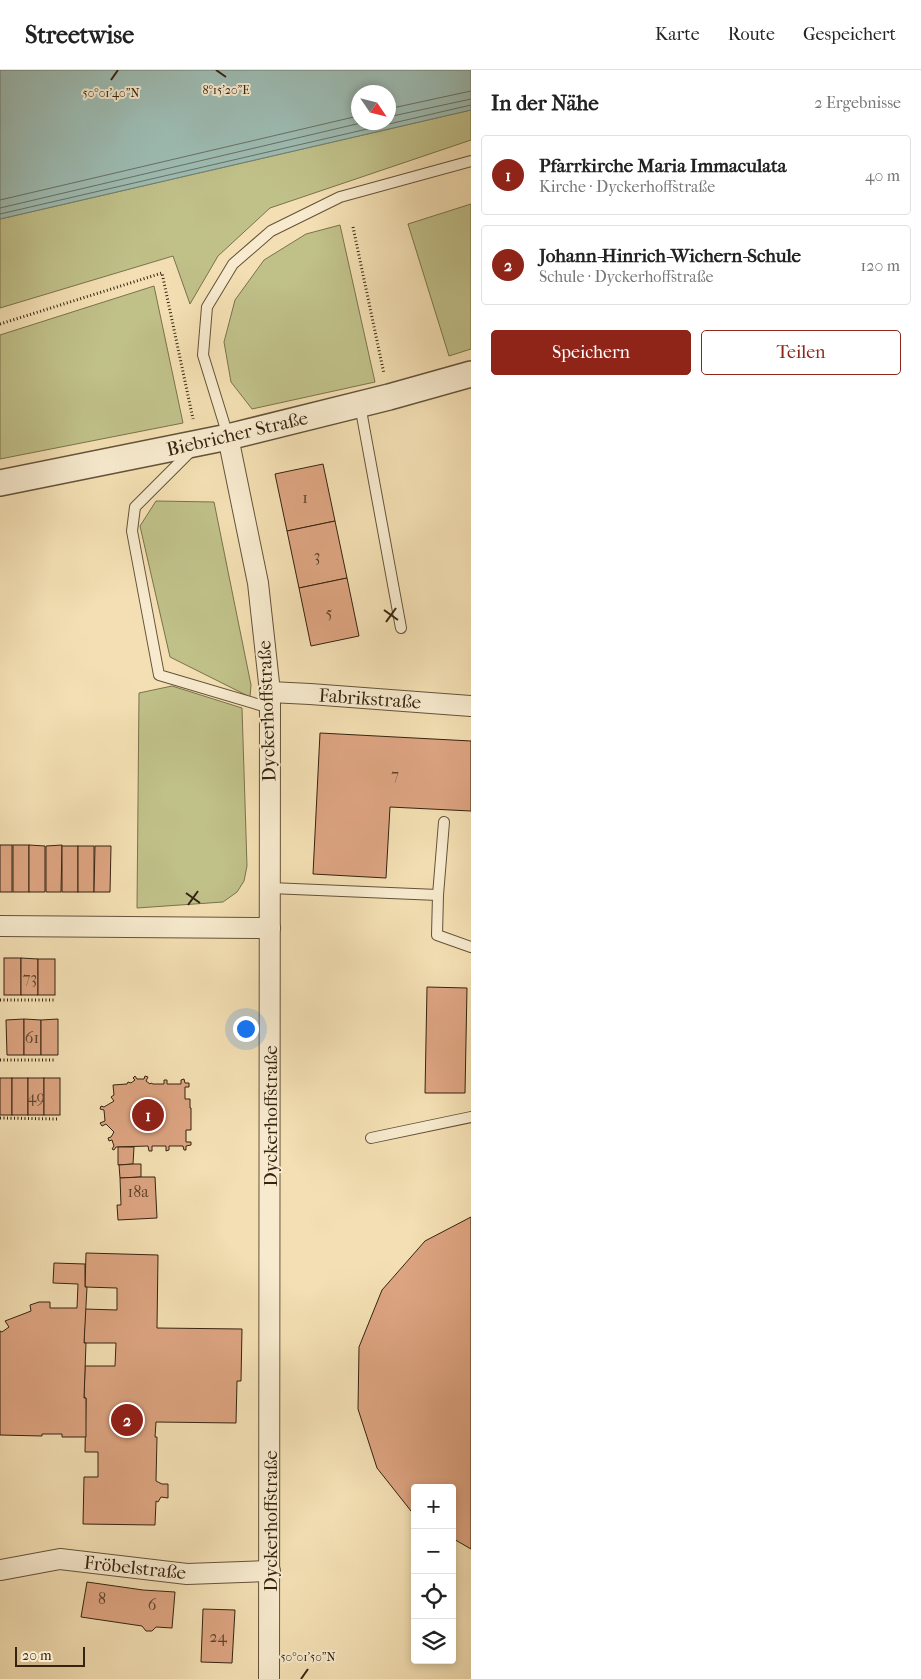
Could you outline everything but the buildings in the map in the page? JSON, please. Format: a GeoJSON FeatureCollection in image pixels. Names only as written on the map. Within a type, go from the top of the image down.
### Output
{"type":"FeatureCollection","features":[{"type":"Feature","properties":{"kind":"street","name":"Biebricher Straße"},"geometry":{"type":"LineString","coordinates":[[0,483],[197,436],[228,437],[360,405],[471,374]]}},
{"type":"Feature","properties":{"kind":"street","name":"Dyckerhoffstraße"},"geometry":{"type":"LineString","coordinates":[[228,437],[258,583],[270,700],[269,1679]]}},
{"type":"Feature","properties":{"kind":"street","name":"Fabrikstraße"},"geometry":{"type":"LineString","coordinates":[[270,700],[319,694],[471,706]]}},
{"type":"Feature","properties":{"kind":"street"},"geometry":{"type":"LineString","coordinates":[[0,926],[270,928]]}},
{"type":"Feature","properties":{"kind":"street","name":"Fröbelstraße"},"geometry":{"type":"LineString","coordinates":[[1,1570],[60,1559],[187,1574],[270,1571]]}},
{"type":"Feature","properties":{"kind":"lane"},"geometry":{"type":"LineString","coordinates":[[228,437],[203,355],[207,307],[233,264],[271,231],[340,198],[471,161]]}},
{"type":"Feature","properties":{"kind":"lane"},"geometry":{"type":"LineString","coordinates":[[360,405],[401,628]]}},
{"type":"Feature","properties":{"kind":"lane"},"geometry":{"type":"LineString","coordinates":[[197,436],[151,493],[135,507],[132,531],[160,674],[270,700]]}},
{"type":"Feature","properties":{"kind":"lane"},"geometry":{"type":"LineString","coordinates":[[444,822],[437,934],[471,947]]}},
{"type":"Feature","properties":{"kind":"lane"},"geometry":{"type":"LineString","coordinates":[[270,888],[438,895]]}},
{"type":"Feature","properties":{"kind":"lane"},"geometry":{"type":"LineString","coordinates":[[371,1138],[471,1117]]}},
{"type":"Feature","properties":{"kind":"path"},"geometry":{"type":"LineString","coordinates":[[352,227],[386,382]]}},
{"type":"Feature","properties":{"kind":"path"},"geometry":{"type":"LineString","coordinates":[[0,324],[162,273],[197,436]]}},
{"type":"Feature","properties":{"kind":"path"},"geometry":{"type":"LineString","coordinates":[[0,1000],[54,1000]]}},
{"type":"Feature","properties":{"kind":"path"},"geometry":{"type":"LineString","coordinates":[[0,1060],[56,1060]]}},
{"type":"Feature","properties":{"kind":"path"},"geometry":{"type":"LineString","coordinates":[[0,1118],[58,1119]]}},
{"type":"Feature","properties":{"kind":"green space"},"geometry":{"type":"Polygon","coordinates":[[[471,110],[471,140],[270,208],[218,256],[190,304],[173,256],[0,308],[0,219],[385,130],[396,130],[396,127],[471,110]]]}},
{"type":"Feature","properties":{"kind":"green space"},"geometry":{"type":"Polygon","coordinates":[[[471,204],[471,349],[449,356],[408,224],[471,204]]]}},
{"type":"Feature","properties":{"kind":"green space"},"geometry":{"type":"Polygon","coordinates":[[[340,225],[375,382],[252,409],[231,382],[224,342],[235,300],[264,260],[306,234],[340,225]]]}},
{"type":"Feature","properties":{"kind":"green space"},"geometry":{"type":"Polygon","coordinates":[[[154,286],[183,423],[0,459],[0,335],[154,286]]]}},
{"type":"Feature","properties":{"kind":"green space"},"geometry":{"type":"Polygon","coordinates":[[[156,501],[214,502],[251,685],[250,697],[170,657],[140,526],[156,501]]]}},
{"type":"Feature","properties":{"kind":"green space"},"geometry":{"type":"Polygon","coordinates":[[[172,686],[242,708],[247,866],[244,881],[237,892],[223,902],[137,908],[139,693],[172,686]]]}},
{"type":"Feature","properties":{"kind":"water"},"geometry":{"type":"Polygon","coordinates":[[[0,70],[471,70],[471,110],[396,127],[396,85],[351,85],[351,130],[385,130],[0,219],[0,70]]]}},
{"type":"Feature","properties":{"kind":"place","name":"Pfarrkirche Maria Immaculata"},"geometry":{"type":"Point","coordinates":[148,1115]}},
{"type":"Feature","properties":{"kind":"place","name":"Johann-Hinrich-Wichern-Schule"},"geometry":{"type":"Point","coordinates":[127,1420]}}]}
